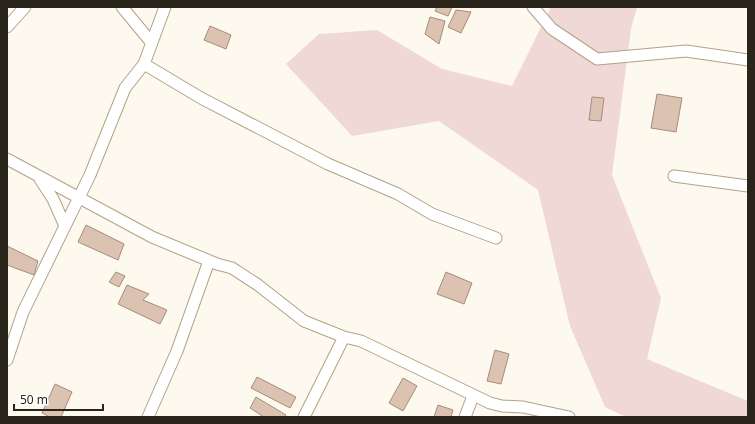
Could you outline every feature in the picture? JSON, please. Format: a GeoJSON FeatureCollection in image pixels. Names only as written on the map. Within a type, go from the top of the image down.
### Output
{"type":"FeatureCollection","features":[{"type":"Feature","properties":{"kind":"street"},"geometry":{"type":"LineString","coordinates":[[7,27],[25,7]]}},
{"type":"Feature","properties":{"kind":"street"},"geometry":{"type":"LineString","coordinates":[[122,7],[150,42]]}},
{"type":"Feature","properties":{"kind":"street"},"geometry":{"type":"LineString","coordinates":[[7,360],[23,312],[90,175],[125,88],[144,64],[150,42],[165,7]]}},
{"type":"Feature","properties":{"kind":"street"},"geometry":{"type":"LineString","coordinates":[[533,7],[552,29],[597,59],[686,51],[748,60]]}},
{"type":"Feature","properties":{"kind":"street"},"geometry":{"type":"LineString","coordinates":[[144,64],[201,98],[328,164],[398,194],[432,214],[496,238]]}},
{"type":"Feature","properties":{"kind":"street"},"geometry":{"type":"LineString","coordinates":[[7,160],[152,237],[209,261],[232,268],[304,320],[344,337],[361,341],[409,362],[473,396],[502,406],[523,407],[569,417]]}},
{"type":"Feature","properties":{"kind":"street"},"geometry":{"type":"LineString","coordinates":[[674,176],[748,186]]}},
{"type":"Feature","properties":{"kind":"street"},"geometry":{"type":"LineString","coordinates":[[40,178],[53,199],[65,226]]}},
{"type":"Feature","properties":{"kind":"street"},"geometry":{"type":"LineString","coordinates":[[148,417],[177,351],[209,261]]}},
{"type":"Feature","properties":{"kind":"street"},"geometry":{"type":"LineString","coordinates":[[304,417],[344,337]]}},
{"type":"Feature","properties":{"kind":"street"},"geometry":{"type":"LineString","coordinates":[[465,417],[473,396]]}},
{"type":"Feature","properties":{"kind":"shaded area"},"geometry":{"type":"Polygon","coordinates":[[[551,7],[637,7],[631,29],[612,175],[661,298],[647,359],[748,401],[748,417],[626,417],[605,407],[570,326],[538,190],[439,121],[352,136],[286,64],[319,34],[377,30],[442,69],[512,86],[551,7]]]}},
{"type":"Feature","properties":{"kind":"building"},"geometry":{"type":"Polygon","coordinates":[[[437,7],[452,7],[448,16],[435,11],[437,7]]]}},
{"type":"Feature","properties":{"kind":"building"},"geometry":{"type":"Polygon","coordinates":[[[456,10],[471,12],[461,33],[448,27],[456,10]]]}},
{"type":"Feature","properties":{"kind":"building"},"geometry":{"type":"Polygon","coordinates":[[[430,17],[445,21],[439,44],[425,34],[430,17]]]}},
{"type":"Feature","properties":{"kind":"building"},"geometry":{"type":"Polygon","coordinates":[[[210,26],[231,35],[226,49],[204,40],[210,26]]]}},
{"type":"Feature","properties":{"kind":"building"},"geometry":{"type":"Polygon","coordinates":[[[657,94],[682,98],[676,132],[651,128],[657,94]]]}},
{"type":"Feature","properties":{"kind":"building"},"geometry":{"type":"Polygon","coordinates":[[[592,97],[604,98],[601,121],[589,120],[592,97]]]}},
{"type":"Feature","properties":{"kind":"building"},"geometry":{"type":"Polygon","coordinates":[[[86,225],[124,244],[118,260],[78,242],[86,225]]]}},
{"type":"Feature","properties":{"kind":"building"},"geometry":{"type":"Polygon","coordinates":[[[7,246],[38,261],[34,275],[7,265],[7,246]]]}},
{"type":"Feature","properties":{"kind":"building"},"geometry":{"type":"Polygon","coordinates":[[[116,272],[125,276],[119,287],[109,282],[116,272]]]}},
{"type":"Feature","properties":{"kind":"building"},"geometry":{"type":"Polygon","coordinates":[[[446,272],[472,283],[464,304],[437,294],[446,272]]]}},
{"type":"Feature","properties":{"kind":"building"},"geometry":{"type":"Polygon","coordinates":[[[127,285],[149,294],[143,300],[167,310],[160,324],[118,304],[127,285]]]}},
{"type":"Feature","properties":{"kind":"building"},"geometry":{"type":"Polygon","coordinates":[[[495,350],[509,354],[501,384],[487,381],[495,350]]]}},
{"type":"Feature","properties":{"kind":"building"},"geometry":{"type":"Polygon","coordinates":[[[257,377],[296,397],[290,408],[251,388],[257,377]]]}},
{"type":"Feature","properties":{"kind":"building"},"geometry":{"type":"Polygon","coordinates":[[[403,378],[417,386],[403,411],[389,403],[403,378]]]}},
{"type":"Feature","properties":{"kind":"building"},"geometry":{"type":"Polygon","coordinates":[[[55,384],[72,392],[61,417],[50,417],[42,413],[55,384]]]}},
{"type":"Feature","properties":{"kind":"building"},"geometry":{"type":"Polygon","coordinates":[[[256,397],[286,415],[284,417],[264,417],[250,408],[256,397]]]}},
{"type":"Feature","properties":{"kind":"building"},"geometry":{"type":"Polygon","coordinates":[[[438,405],[453,410],[451,417],[434,417],[438,405]]]}}]}
